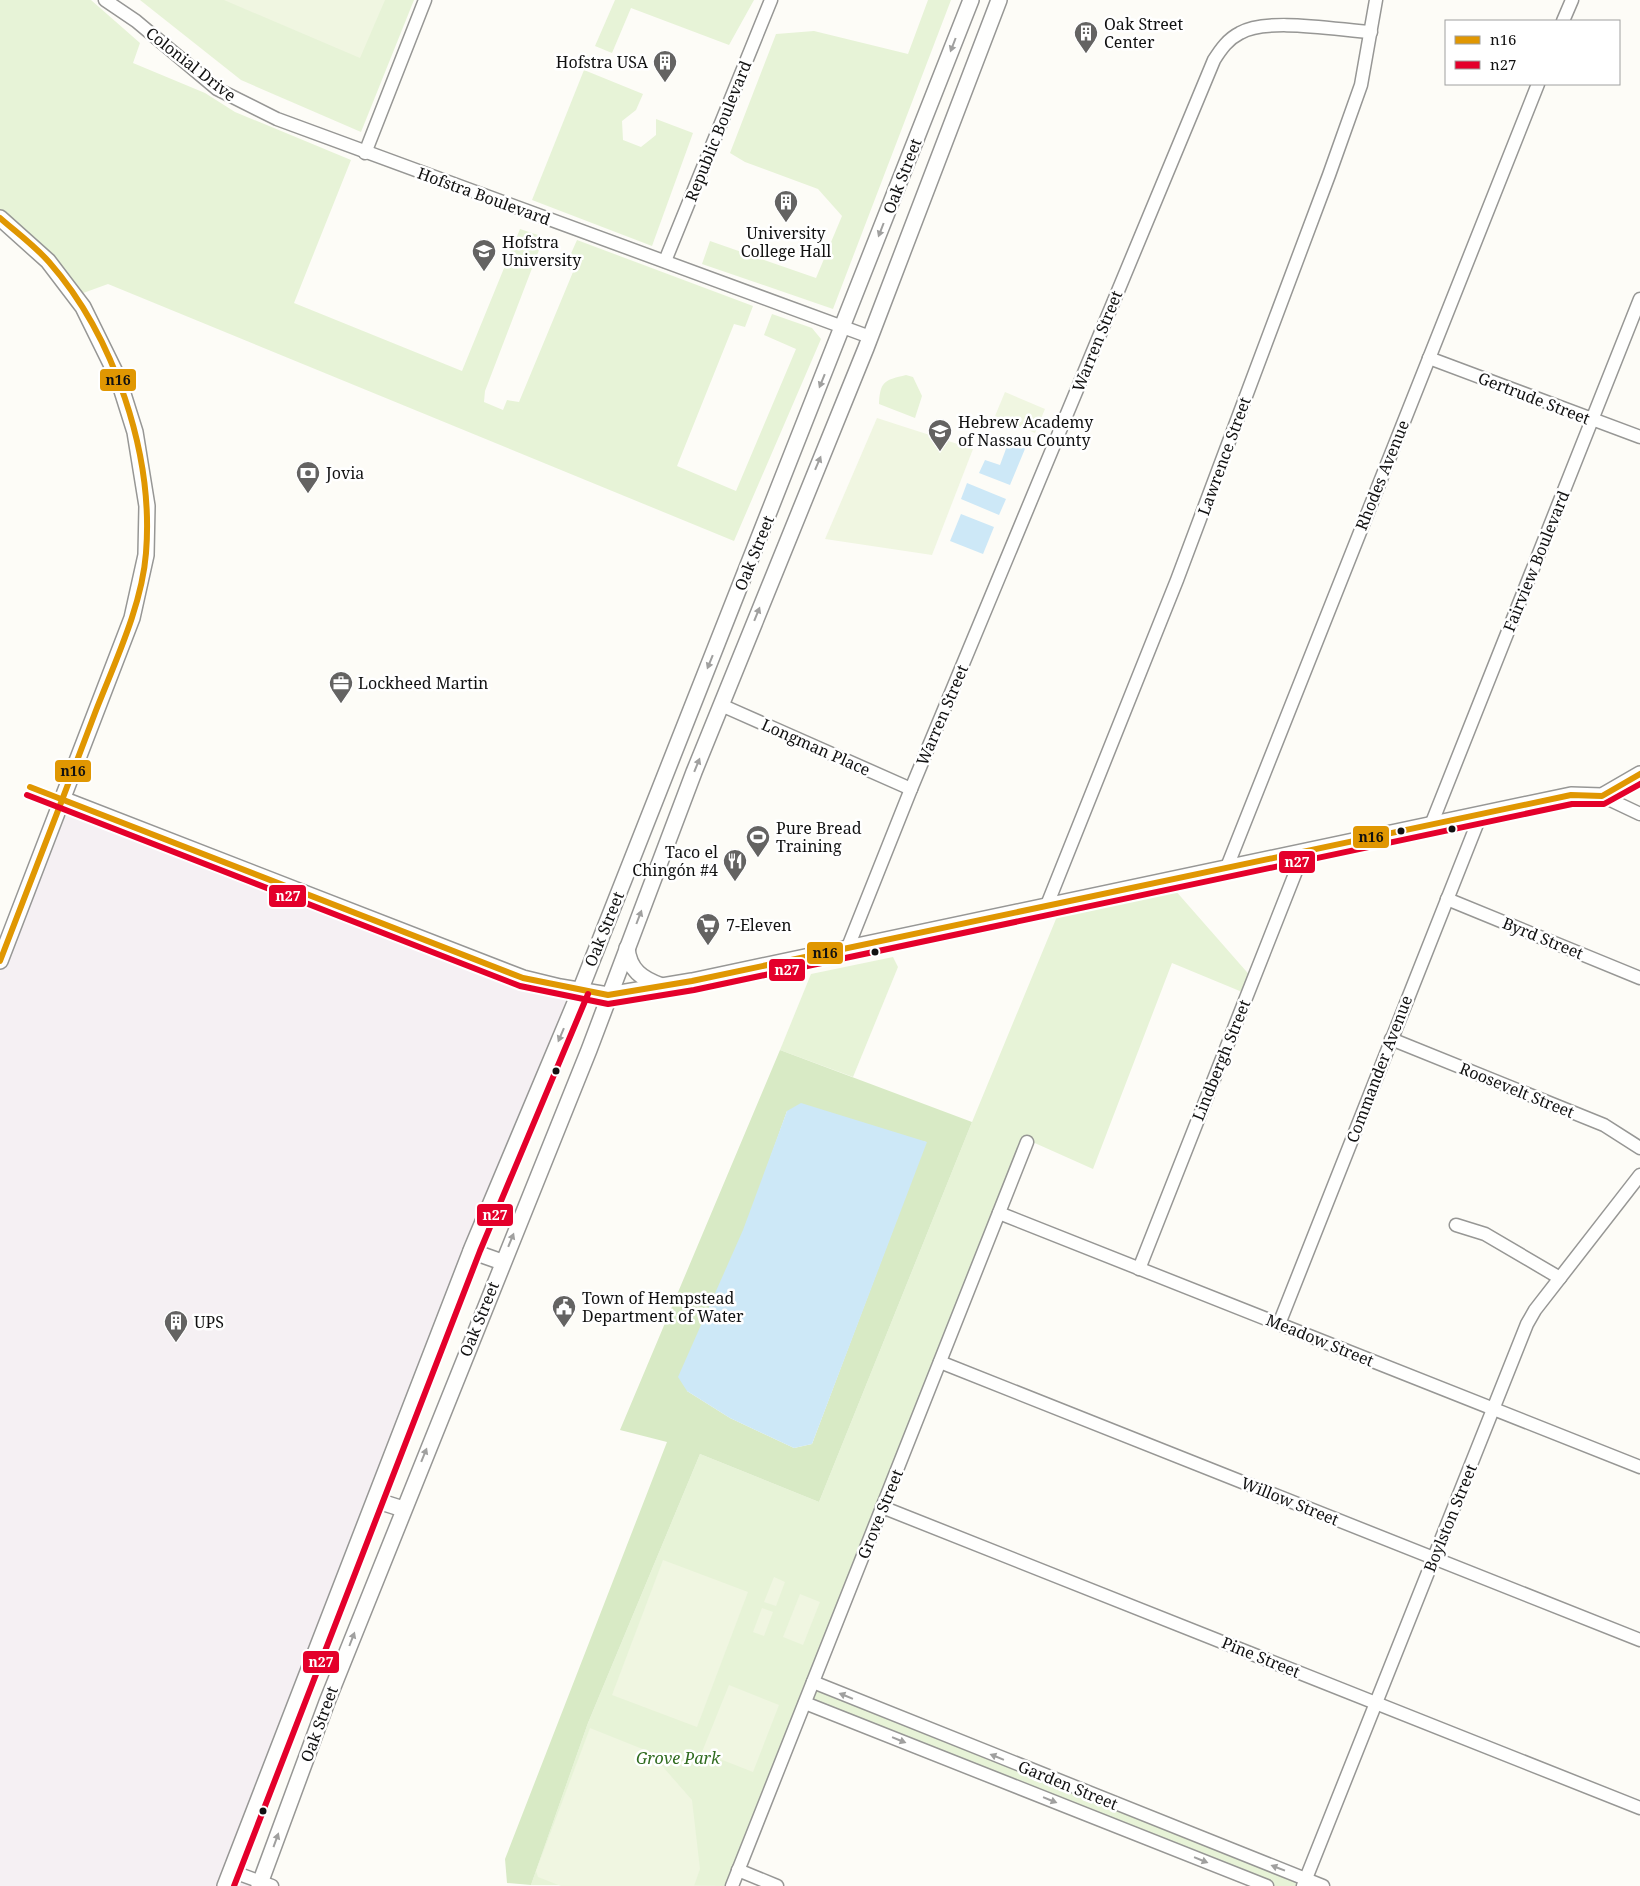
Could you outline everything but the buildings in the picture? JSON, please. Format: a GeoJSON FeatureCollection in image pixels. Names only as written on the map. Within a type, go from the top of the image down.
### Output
{"type":"FeatureCollection","features":[{"type":"Feature","properties":{"kind":"street","name":"Colonial Drive"},"geometry":{"type":"LineString","coordinates":[[105,0],[136,21],[217,89],[277,119],[365,153]]}},
{"type":"Feature","properties":{"kind":"street"},"geometry":{"type":"LineString","coordinates":[[365,153],[426,0]]}},
{"type":"Feature","properties":{"kind":"street","name":"Republic Boulevard"},"geometry":{"type":"LineString","coordinates":[[665,261],[771,0]]}},
{"type":"Feature","properties":{"kind":"street","name":"Oak Street"},"geometry":{"type":"LineString","coordinates":[[226,1886],[471,1250],[580,990],[843,327],[970,0]]}},
{"type":"Feature","properties":{"kind":"street","name":"Oak Street"},"geometry":{"type":"LineString","coordinates":[[264,1885],[326,1702],[402,1509],[589,1050],[608,995],[721,705],[870,337],[999,0]]}},
{"type":"Feature","properties":{"kind":"street","name":"Lawrence Street"},"geometry":{"type":"LineString","coordinates":[[1047,905],[1177,580],[1329,175],[1361,85],[1376,0]]}},
{"type":"Feature","properties":{"kind":"street"},"geometry":{"type":"LineString","coordinates":[[1563,20],[1572,0]]}},
{"type":"Feature","properties":{"kind":"street","name":"Warren Street"},"geometry":{"type":"LineString","coordinates":[[848,947],[911,789],[1214,60],[1224,44],[1240,32],[1254,27],[1274,25],[1371,32]]}},
{"type":"Feature","properties":{"kind":"street","name":"Rhodes Avenue"},"geometry":{"type":"LineString","coordinates":[[1227,867],[1538,85]]}},
{"type":"Feature","properties":{"kind":"street","name":"Hofstra Boulevard"},"geometry":{"type":"LineString","coordinates":[[365,153],[870,337]]}},
{"type":"Feature","properties":{"kind":"street"},"geometry":{"type":"LineString","coordinates":[[0,218],[48,261],[82,307],[118,378],[135,432],[147,506],[146,555],[139,593],[99,707],[0,961]]}},
{"type":"Feature","properties":{"kind":"street","name":"Fairview Boulevard"},"geometry":{"type":"LineString","coordinates":[[1431,824],[1640,299]]}},
{"type":"Feature","properties":{"kind":"street","name":"Gertrude Street"},"geometry":{"type":"LineString","coordinates":[[1429,358],[1640,437]]}},
{"type":"Feature","properties":{"kind":"street","name":"Longman Place"},"geometry":{"type":"LineString","coordinates":[[721,705],[911,789]]}},
{"type":"Feature","properties":{"kind":"street"},"geometry":{"type":"LineString","coordinates":[[1602,796],[1640,774]]}},
{"type":"Feature","properties":{"kind":"street"},"geometry":{"type":"LineString","coordinates":[[62,799],[523,978],[608,995],[662,986],[1571,795],[1602,796],[1640,814]]}},
{"type":"Feature","properties":{"kind":"street","name":"Commander Avenue"},"geometry":{"type":"LineString","coordinates":[[1279,1324],[1481,814]]}},
{"type":"Feature","properties":{"kind":"street","name":"Lindbergh Street"},"geometry":{"type":"LineString","coordinates":[[1139,1269],[1304,851]]}},
{"type":"Feature","properties":{"kind":"street","name":"Byrd Street"},"geometry":{"type":"LineString","coordinates":[[1446,899],[1640,978]]}},
{"type":"Feature","properties":{"kind":"street"},"geometry":{"type":"LineString","coordinates":[[627,948],[632,968],[643,978],[662,986]]}},
{"type":"Feature","properties":{"kind":"street","name":"Roosevelt Street"},"geometry":{"type":"LineString","coordinates":[[1391,1039],[1604,1125],[1640,1148]]}},
{"type":"Feature","properties":{"kind":"street","name":"Grove Street"},"geometry":{"type":"LineString","coordinates":[[732,1886],[1027,1142]]}},
{"type":"Feature","properties":{"kind":"street","name":"Boylston Street"},"geometry":{"type":"LineString","coordinates":[[1305,1882],[1526,1324],[1640,1175]]}},
{"type":"Feature","properties":{"kind":"street","name":"Meadow Street"},"geometry":{"type":"LineString","coordinates":[[999,1214],[1640,1467]]}},
{"type":"Feature","properties":{"kind":"street"},"geometry":{"type":"LineString","coordinates":[[1456,1225],[1485,1234],[1560,1278]]}},
{"type":"Feature","properties":{"kind":"street"},"geometry":{"type":"LineString","coordinates":[[471,1250],[502,1262]]}},
{"type":"Feature","properties":{"kind":"street","name":"Willow Street"},"geometry":{"type":"LineString","coordinates":[[940,1362],[1640,1640]]}},
{"type":"Feature","properties":{"kind":"street"},"geometry":{"type":"LineString","coordinates":[[375,1500],[402,1509]]}},
{"type":"Feature","properties":{"kind":"street","name":"Pine Street"},"geometry":{"type":"LineString","coordinates":[[882,1507],[1640,1808]]}},
{"type":"Feature","properties":{"kind":"street","name":"Garden Street"},"geometry":{"type":"LineString","coordinates":[[813,1682],[1305,1882],[1324,1886]]}},
{"type":"Feature","properties":{"kind":"street","name":"Garden Street"},"geometry":{"type":"LineString","coordinates":[[804,1703],[1267,1886]]}},
{"type":"Feature","properties":{"kind":"street"},"geometry":{"type":"LineString","coordinates":[[1141,1836],[1147,1817]]}},
{"type":"Feature","properties":{"kind":"street"},"geometry":{"type":"LineString","coordinates":[[738,1870],[777,1886]]}},
{"type":"Feature","properties":{"kind":"street"},"geometry":{"type":"LineString","coordinates":[[231,1871],[264,1885]]}},
{"type":"Feature","properties":{"kind":"shaded area"},"geometry":{"type":"Polygon","coordinates":[[[64,803],[575,999],[234,1873],[270,1886],[0,1886],[0,971],[64,803]]]}},
{"type":"Feature","properties":{"kind":"green space"},"geometry":{"type":"Polygon","coordinates":[[[0,0],[91,0],[140,43],[133,63],[205,93],[235,112],[351,160],[294,303],[462,371],[520,229],[544,237],[485,391],[484,402],[503,410],[507,400],[519,402],[573,272],[565,267],[577,240],[753,306],[745,327],[734,324],[677,466],[736,491],[796,349],[764,335],[772,314],[812,328],[821,339],[734,541],[108,284],[75,296],[0,218],[0,0]]]}},
{"type":"Feature","properties":{"kind":"green space"},"geometry":{"type":"Polygon","coordinates":[[[140,0],[414,0],[361,132],[241,80],[140,0]]]}},
{"type":"Feature","properties":{"kind":"green space"},"geometry":{"type":"Polygon","coordinates":[[[224,0],[385,0],[360,58],[224,0]]]}},
{"type":"Feature","properties":{"kind":"green space"},"geometry":{"type":"Polygon","coordinates":[[[615,0],[754,0],[729,45],[631,8],[612,53],[595,46],[615,0]]]}},
{"type":"Feature","properties":{"kind":"green space"},"geometry":{"type":"Polygon","coordinates":[[[928,0],[951,0],[833,309],[702,264],[710,241],[816,278],[842,216],[818,189],[745,162],[730,153],[776,34],[814,31],[908,54],[928,0]]]}},
{"type":"Feature","properties":{"kind":"green space"},"geometry":{"type":"Polygon","coordinates":[[[584,70],[643,94],[636,110],[622,121],[623,140],[641,147],[656,135],[656,119],[693,133],[652,246],[532,200],[584,70]]]}},
{"type":"Feature","properties":{"kind":"green space"},"geometry":{"type":"Polygon","coordinates":[[[906,375],[913,377],[922,396],[915,418],[879,404],[882,386],[888,380],[906,375]]]}},
{"type":"Feature","properties":{"kind":"green space"},"geometry":{"type":"Polygon","coordinates":[[[1005,392],[1045,409],[1035,433],[995,416],[1005,392]]]}},
{"type":"Feature","properties":{"kind":"green space"},"geometry":{"type":"Polygon","coordinates":[[[877,418],[973,449],[932,555],[825,539],[877,418]]]}},
{"type":"Feature","properties":{"kind":"green space","name":"Grove Park"},"geometry":{"type":"Polygon","coordinates":[[[1167,881],[1253,979],[1247,994],[1172,963],[1093,1169],[1028,1140],[731,1886],[531,1885],[588,1723],[700,1454],[819,1502],[1063,902],[1167,881]]]}},
{"type":"Feature","properties":{"kind":"green space"},"geometry":{"type":"Polygon","coordinates":[[[893,957],[898,967],[853,1077],[780,1050],[811,974],[893,957]]]}},
{"type":"Feature","properties":{"kind":"green space"},"geometry":{"type":"Polygon","coordinates":[[[780,1050],[972,1122],[819,1502],[700,1454],[588,1723],[531,1885],[507,1883],[505,1859],[667,1442],[620,1430],[780,1050]],[[787,1111],[687,1391],[730,1418],[794,1448],[812,1444],[926,1142],[787,1111]]]}},
{"type":"Feature","properties":{"kind":"green space"},"geometry":{"type":"Polygon","coordinates":[[[663,1560],[748,1592],[697,1727],[612,1695],[663,1560]]]}},
{"type":"Feature","properties":{"kind":"green space"},"geometry":{"type":"Polygon","coordinates":[[[774,1577],[785,1582],[776,1606],[764,1602],[774,1577]]]}},
{"type":"Feature","properties":{"kind":"green space"},"geometry":{"type":"Polygon","coordinates":[[[800,1594],[820,1602],[803,1645],[783,1637],[800,1594]]]}},
{"type":"Feature","properties":{"kind":"green space"},"geometry":{"type":"Polygon","coordinates":[[[762,1608],[773,1612],[764,1636],[753,1632],[762,1608]]]}},
{"type":"Feature","properties":{"kind":"green space"},"geometry":{"type":"Polygon","coordinates":[[[729,1685],[779,1705],[753,1772],[702,1752],[729,1685]]]}},
{"type":"Feature","properties":{"kind":"green space"},"geometry":{"type":"Polygon","coordinates":[[[814,1685],[1319,1886],[1273,1886],[807,1702],[814,1685]]]}},
{"type":"Feature","properties":{"kind":"green space"},"geometry":{"type":"Polygon","coordinates":[[[590,1728],[650,1752],[692,1800],[700,1869],[694,1886],[561,1886],[538,1877],[536,1871],[590,1728]]]}},
{"type":"Feature","properties":{"kind":"water"},"geometry":{"type":"Polygon","coordinates":[[[1010,438],[1027,444],[1010,485],[979,473],[985,460],[1000,465],[1010,438]]]}},
{"type":"Feature","properties":{"kind":"water"},"geometry":{"type":"Polygon","coordinates":[[[967,483],[1006,499],[999,515],[961,499],[967,483]]]}},
{"type":"Feature","properties":{"kind":"water"},"geometry":{"type":"Polygon","coordinates":[[[961,514],[994,527],[983,554],[950,541],[961,514]]]}},
{"type":"Feature","properties":{"kind":"water"},"geometry":{"type":"Polygon","coordinates":[[[801,1103],[927,1142],[812,1444],[794,1448],[730,1418],[687,1391],[678,1377],[743,1230],[787,1111],[801,1103]]]}},
{"type":"Feature","properties":{"kind":"transit line","name":"n16"},"geometry":{"type":"LineString","coordinates":[[0,218],[44,256],[72,292],[93,325],[110,360],[125,398],[136,437],[147,515],[146,553],[133,614],[0,961]]}},
{"type":"Feature","properties":{"kind":"transit line","name":"n16"},"geometry":{"type":"LineString","coordinates":[[30,787],[523,978],[608,995],[692,981],[1571,795],[1602,796],[1640,774]]}},
{"type":"Feature","properties":{"kind":"transit line","name":"n27"},"geometry":{"type":"LineString","coordinates":[[27,795],[520,986],[608,1004],[694,990],[1572,804],[1604,804],[1640,784]]}},
{"type":"Feature","properties":{"kind":"transit line","name":"n27"},"geometry":{"type":"LineString","coordinates":[[234,1886],[480,1251],[588,994]]}},
{"type":"Feature","properties":{"kind":"place","name":"Oak Street Center"},"geometry":{"type":"Point","coordinates":[1086,54]}},
{"type":"Feature","properties":{"kind":"place","name":"Hofstra USA"},"geometry":{"type":"Point","coordinates":[665,83]}},
{"type":"Feature","properties":{"kind":"place","name":"University College Hall"},"geometry":{"type":"Point","coordinates":[786,223]}},
{"type":"Feature","properties":{"kind":"place","name":"Hofstra University"},"geometry":{"type":"Point","coordinates":[484,272]}},
{"type":"Feature","properties":{"kind":"place","name":"Hebrew Academy of Nassau County"},"geometry":{"type":"Point","coordinates":[940,452]}},
{"type":"Feature","properties":{"kind":"place","name":"Jovia"},"geometry":{"type":"Point","coordinates":[308,494]}},
{"type":"Feature","properties":{"kind":"place","name":"Lockheed Martin"},"geometry":{"type":"Point","coordinates":[341,704]}},
{"type":"Feature","properties":{"kind":"place","name":"Pure Bread Training"},"geometry":{"type":"Point","coordinates":[758,858]}},
{"type":"Feature","properties":{"kind":"place","name":"Taco el Chingón #4"},"geometry":{"type":"Point","coordinates":[735,882]}},
{"type":"Feature","properties":{"kind":"place","name":"7-Eleven"},"geometry":{"type":"Point","coordinates":[708,946]}},
{"type":"Feature","properties":{"kind":"place","name":"Town of Hempstead Department of Water"},"geometry":{"type":"Point","coordinates":[564,1328]}},
{"type":"Feature","properties":{"kind":"place","name":"UPS"},"geometry":{"type":"Point","coordinates":[176,1343]}}]}
